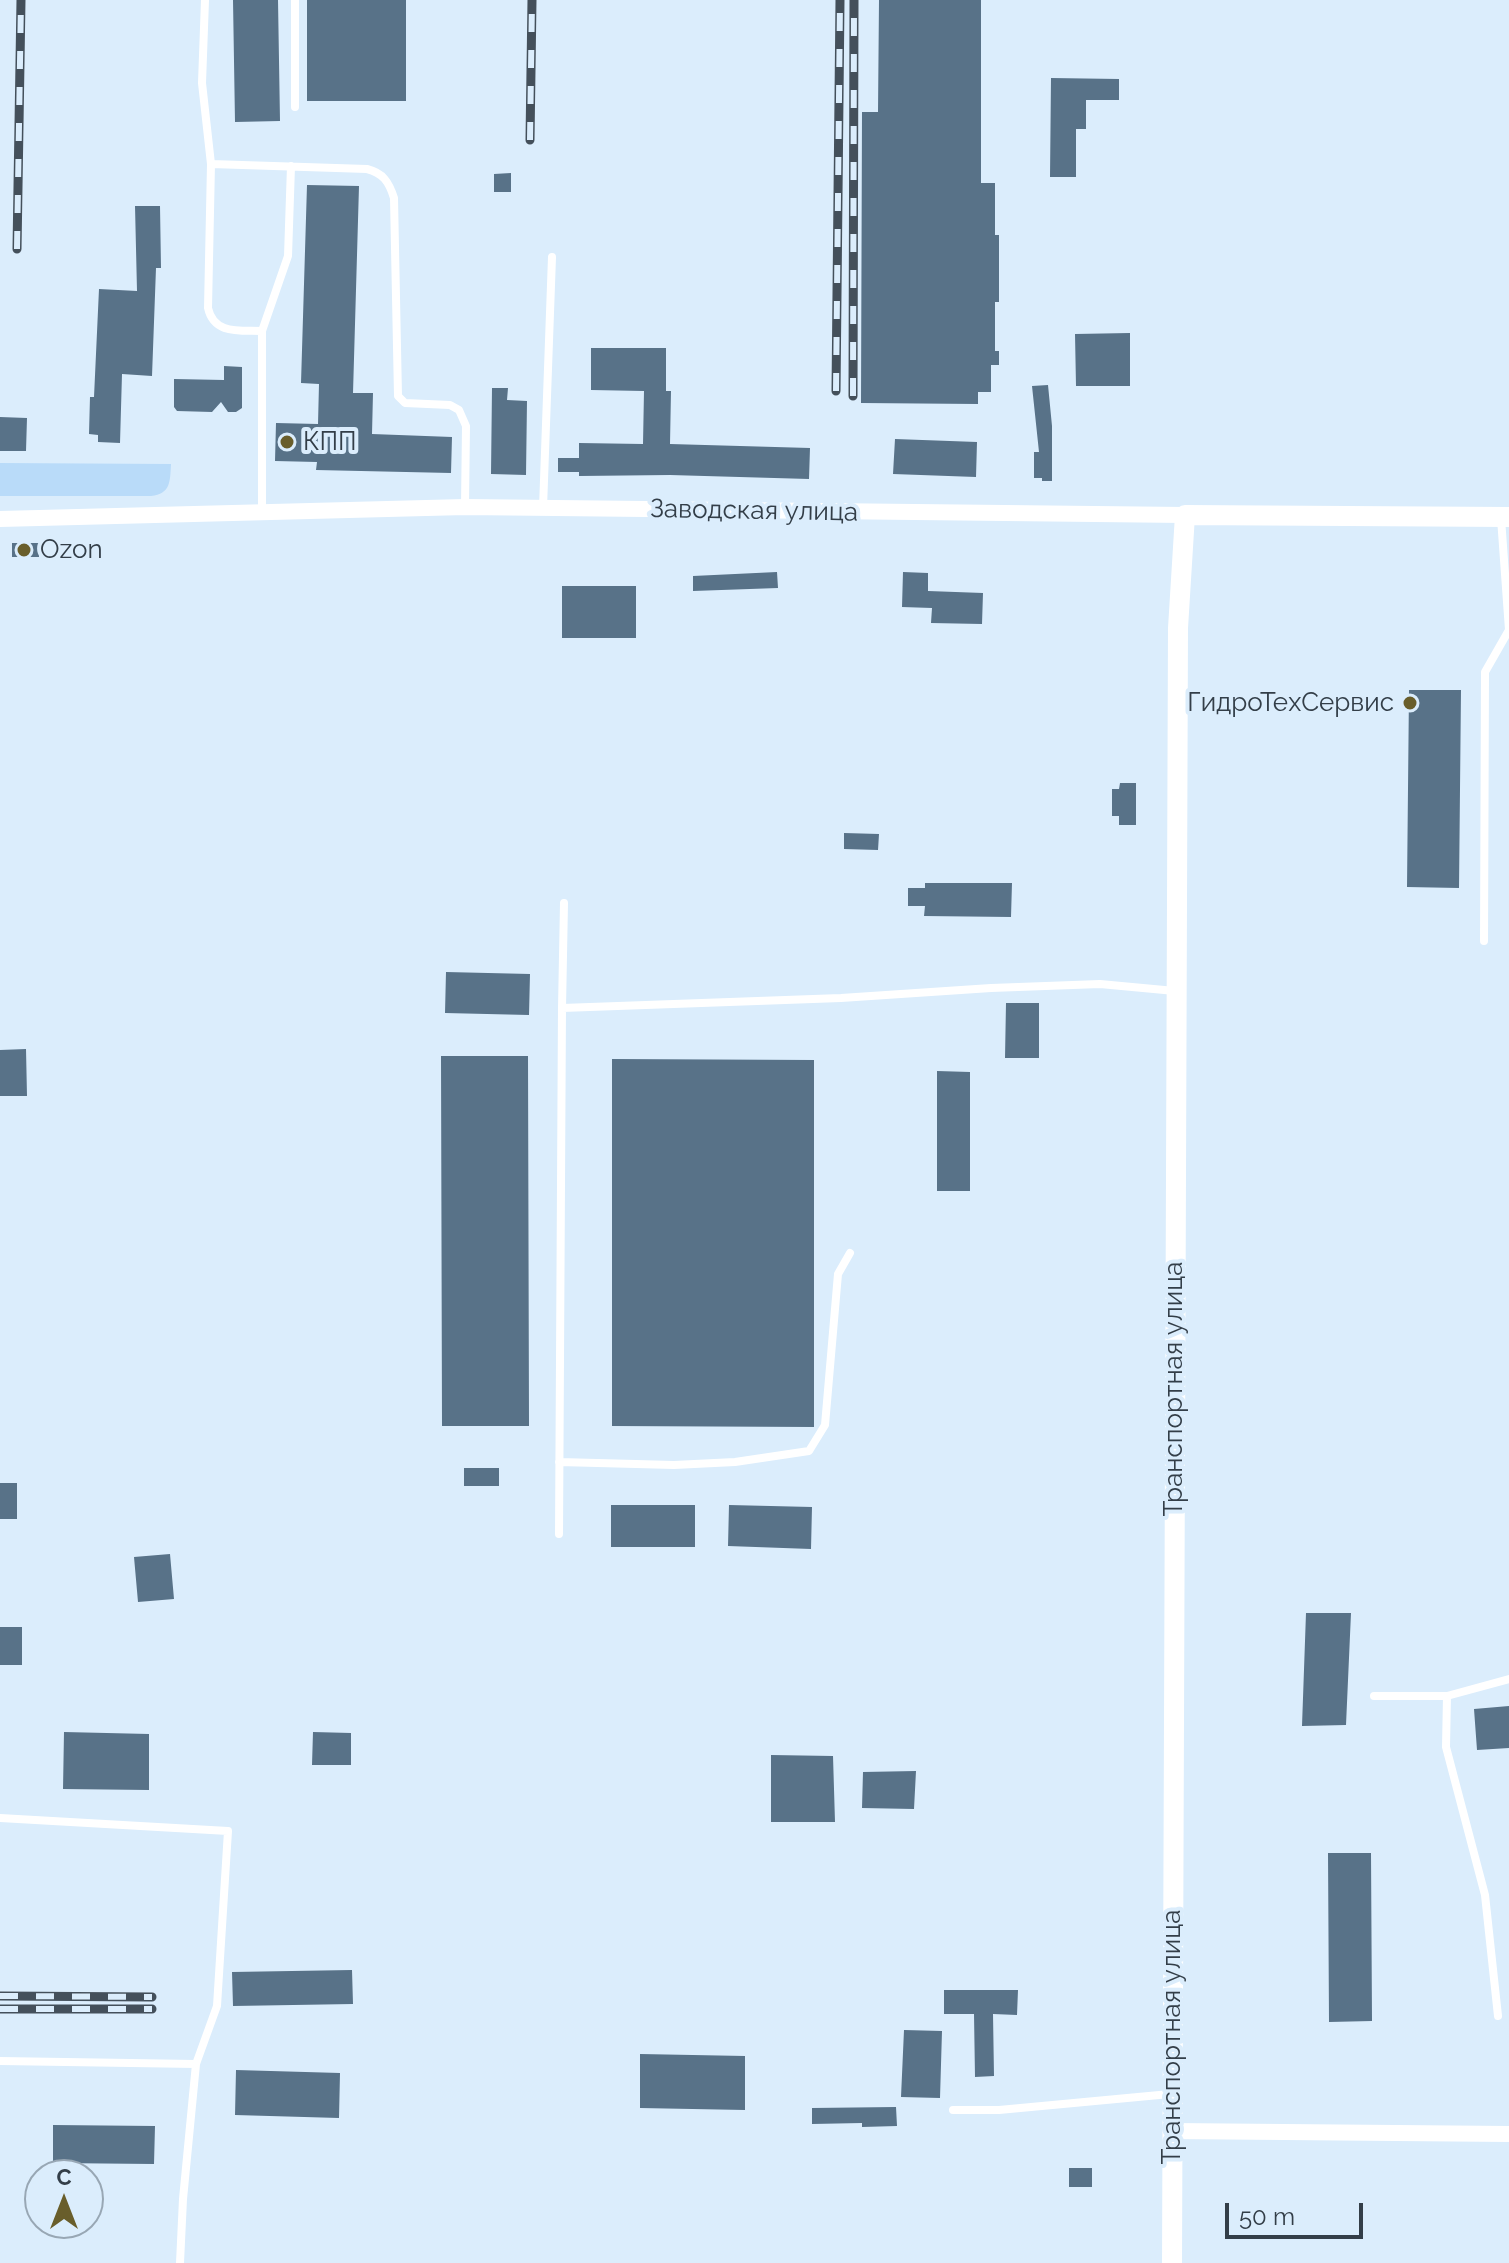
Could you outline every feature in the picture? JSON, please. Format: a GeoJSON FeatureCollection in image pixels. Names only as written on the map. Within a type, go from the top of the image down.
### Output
{"type":"FeatureCollection","features":[{"type":"Feature","properties":{"kind":"street","name":"Заводская улица"},"geometry":{"type":"LineString","coordinates":[[0,519],[465,507],[1505,517]]}},
{"type":"Feature","properties":{"kind":"street","name":"Транспортная улица"},"geometry":{"type":"LineString","coordinates":[[1172,2263],[1175,991],[1178,628],[1185,515]]}},
{"type":"Feature","properties":{"kind":"street"},"geometry":{"type":"LineString","coordinates":[[1171,2131],[1509,2134]]}},
{"type":"Feature","properties":{"kind":"lane"},"geometry":{"type":"LineString","coordinates":[[205,0],[202,83],[211,164],[210,316],[223,330],[262,331]]}},
{"type":"Feature","properties":{"kind":"lane"},"geometry":{"type":"LineString","coordinates":[[295,0],[295,107]]}},
{"type":"Feature","properties":{"kind":"lane"},"geometry":{"type":"LineString","coordinates":[[211,164],[367,169],[378,172],[391,189],[394,198],[398,396],[405,403],[450,405],[464,418],[465,507]]}},
{"type":"Feature","properties":{"kind":"lane"},"geometry":{"type":"LineString","coordinates":[[262,511],[262,331],[288,256],[291,166]]}},
{"type":"Feature","properties":{"kind":"lane"},"geometry":{"type":"LineString","coordinates":[[543,509],[552,257]]}},
{"type":"Feature","properties":{"kind":"lane"},"geometry":{"type":"LineString","coordinates":[[1484,941],[1485,672],[1509,630],[1505,517]]}},
{"type":"Feature","properties":{"kind":"lane"},"geometry":{"type":"LineString","coordinates":[[559,1534],[564,903]]}},
{"type":"Feature","properties":{"kind":"lane"},"geometry":{"type":"LineString","coordinates":[[562,1008],[841,998],[1100,984],[1175,991]]}},
{"type":"Feature","properties":{"kind":"lane"},"geometry":{"type":"LineString","coordinates":[[559,1462],[674,1465],[735,1462],[809,1451],[825,1425],[838,1274],[850,1253]]}},
{"type":"Feature","properties":{"kind":"lane"},"geometry":{"type":"LineString","coordinates":[[1374,1696],[1447,1696],[1509,1679]]}},
{"type":"Feature","properties":{"kind":"lane"},"geometry":{"type":"LineString","coordinates":[[1447,1696],[1446,1747],[1485,1895],[1498,2016]]}},
{"type":"Feature","properties":{"kind":"lane"},"geometry":{"type":"LineString","coordinates":[[0,1818],[228,1831],[217,2006],[196,2064],[180,2263]]}},
{"type":"Feature","properties":{"kind":"lane"},"geometry":{"type":"LineString","coordinates":[[0,2061],[196,2064]]}},
{"type":"Feature","properties":{"kind":"lane"},"geometry":{"type":"LineString","coordinates":[[953,2110],[999,2110],[1171,2094]]}},
{"type":"Feature","properties":{"kind":"shaded area"},"geometry":{"type":"Polygon","coordinates":[[[0,463],[171,464],[170,481],[158,495],[0,496],[0,463]]]}},
{"type":"Feature","properties":{"kind":"building"},"geometry":{"type":"Polygon","coordinates":[[[233,0],[278,0],[280,121],[235,122],[233,0]]]}},
{"type":"Feature","properties":{"kind":"building"},"geometry":{"type":"Polygon","coordinates":[[[307,0],[406,0],[406,101],[307,101],[307,0]]]}},
{"type":"Feature","properties":{"kind":"building"},"geometry":{"type":"Polygon","coordinates":[[[879,0],[981,0],[981,183],[995,183],[999,302],[995,302],[995,351],[999,351],[999,365],[991,365],[991,392],[978,392],[978,404],[861,403],[862,112],[878,112],[879,0]]]}},
{"type":"Feature","properties":{"kind":"building"},"geometry":{"type":"Polygon","coordinates":[[[1051,78],[1119,79],[1119,100],[1086,100],[1086,129],[1076,129],[1076,177],[1050,177],[1051,78]]]}},
{"type":"Feature","properties":{"kind":"building"},"geometry":{"type":"Polygon","coordinates":[[[511,173],[511,192],[494,192],[494,174],[511,173]]]}},
{"type":"Feature","properties":{"kind":"building"},"geometry":{"type":"Polygon","coordinates":[[[307,185],[359,186],[353,393],[373,393],[372,434],[452,437],[451,473],[316,470],[317,462],[275,461],[276,423],[318,424],[319,384],[301,383],[307,185]]]}},
{"type":"Feature","properties":{"kind":"building"},"geometry":{"type":"Polygon","coordinates":[[[135,206],[160,206],[161,268],[156,268],[152,376],[122,374],[120,443],[98,442],[98,435],[89,434],[90,397],[94,397],[99,289],[137,291],[135,206]]]}},
{"type":"Feature","properties":{"kind":"building"},"geometry":{"type":"Polygon","coordinates":[[[1130,333],[1130,386],[1076,386],[1075,334],[1130,333]]]}},
{"type":"Feature","properties":{"kind":"building"},"geometry":{"type":"Polygon","coordinates":[[[591,348],[666,348],[666,391],[671,391],[670,444],[810,448],[809,479],[579,476],[579,472],[558,472],[558,458],[579,458],[579,443],[643,444],[644,391],[591,390],[591,348]]]}},
{"type":"Feature","properties":{"kind":"building"},"geometry":{"type":"Polygon","coordinates":[[[224,366],[242,367],[242,408],[228,412],[221,402],[212,412],[177,411],[174,407],[174,379],[224,380],[224,366]]]}},
{"type":"Feature","properties":{"kind":"building"},"geometry":{"type":"Polygon","coordinates":[[[1048,385],[1052,481],[1042,481],[1042,478],[1034,478],[1034,452],[1039,452],[1032,386],[1048,385]]]}},
{"type":"Feature","properties":{"kind":"building"},"geometry":{"type":"Polygon","coordinates":[[[492,388],[508,388],[507,400],[527,401],[526,475],[491,474],[492,388]]]}},
{"type":"Feature","properties":{"kind":"building"},"geometry":{"type":"Polygon","coordinates":[[[0,417],[27,418],[26,451],[0,451],[0,417]]]}},
{"type":"Feature","properties":{"kind":"building"},"geometry":{"type":"Polygon","coordinates":[[[895,439],[977,442],[976,477],[893,474],[895,439]]]}},
{"type":"Feature","properties":{"kind":"building"},"geometry":{"type":"Polygon","coordinates":[[[12,543],[39,543],[39,557],[12,557],[12,543]]]}},
{"type":"Feature","properties":{"kind":"building"},"geometry":{"type":"Polygon","coordinates":[[[777,572],[778,588],[693,591],[693,576],[777,572]]]}},
{"type":"Feature","properties":{"kind":"building"},"geometry":{"type":"Polygon","coordinates":[[[903,572],[928,573],[928,591],[983,593],[982,624],[931,623],[932,608],[902,607],[903,572]]]}},
{"type":"Feature","properties":{"kind":"building"},"geometry":{"type":"Polygon","coordinates":[[[562,586],[636,586],[636,638],[562,638],[562,586]]]}},
{"type":"Feature","properties":{"kind":"building"},"geometry":{"type":"Polygon","coordinates":[[[1409,690],[1461,690],[1459,888],[1407,887],[1409,690]]]}},
{"type":"Feature","properties":{"kind":"building"},"geometry":{"type":"Polygon","coordinates":[[[1120,783],[1136,783],[1136,825],[1119,825],[1119,816],[1112,816],[1112,789],[1119,789],[1120,783]]]}},
{"type":"Feature","properties":{"kind":"building"},"geometry":{"type":"Polygon","coordinates":[[[844,833],[879,834],[878,850],[844,849],[844,833]]]}},
{"type":"Feature","properties":{"kind":"building"},"geometry":{"type":"Polygon","coordinates":[[[925,883],[1012,883],[1011,917],[924,916],[925,906],[908,906],[908,888],[925,888],[925,883]]]}},
{"type":"Feature","properties":{"kind":"building"},"geometry":{"type":"Polygon","coordinates":[[[446,972],[530,974],[529,1015],[445,1013],[446,972]]]}},
{"type":"Feature","properties":{"kind":"building"},"geometry":{"type":"Polygon","coordinates":[[[1006,1003],[1039,1003],[1039,1058],[1005,1058],[1006,1003]]]}},
{"type":"Feature","properties":{"kind":"building"},"geometry":{"type":"Polygon","coordinates":[[[26,1049],[27,1096],[0,1096],[0,1050],[26,1049]]]}},
{"type":"Feature","properties":{"kind":"building"},"geometry":{"type":"Polygon","coordinates":[[[441,1056],[528,1056],[529,1426],[442,1426],[441,1056]]]}},
{"type":"Feature","properties":{"kind":"building"},"geometry":{"type":"Polygon","coordinates":[[[612,1059],[814,1060],[814,1427],[612,1426],[612,1059]]]}},
{"type":"Feature","properties":{"kind":"building"},"geometry":{"type":"Polygon","coordinates":[[[937,1071],[970,1072],[970,1191],[937,1191],[937,1071]]]}},
{"type":"Feature","properties":{"kind":"building"},"geometry":{"type":"Polygon","coordinates":[[[464,1468],[499,1468],[499,1486],[464,1486],[464,1468]]]}},
{"type":"Feature","properties":{"kind":"building"},"geometry":{"type":"Polygon","coordinates":[[[0,1483],[17,1483],[17,1519],[0,1519],[0,1483]]]}},
{"type":"Feature","properties":{"kind":"building"},"geometry":{"type":"Polygon","coordinates":[[[611,1505],[695,1505],[695,1547],[611,1547],[611,1505]]]}},
{"type":"Feature","properties":{"kind":"building"},"geometry":{"type":"Polygon","coordinates":[[[729,1505],[812,1507],[811,1549],[728,1546],[729,1505]]]}},
{"type":"Feature","properties":{"kind":"building"},"geometry":{"type":"Polygon","coordinates":[[[170,1554],[174,1599],[138,1602],[134,1557],[170,1554]]]}},
{"type":"Feature","properties":{"kind":"building"},"geometry":{"type":"Polygon","coordinates":[[[1306,1613],[1351,1613],[1346,1725],[1302,1726],[1306,1613]]]}},
{"type":"Feature","properties":{"kind":"building"},"geometry":{"type":"Polygon","coordinates":[[[0,1627],[22,1627],[22,1665],[0,1665],[0,1627]]]}},
{"type":"Feature","properties":{"kind":"building"},"geometry":{"type":"Polygon","coordinates":[[[1509,1706],[1509,1748],[1477,1750],[1474,1709],[1509,1706]]]}},
{"type":"Feature","properties":{"kind":"building"},"geometry":{"type":"Polygon","coordinates":[[[64,1732],[149,1734],[149,1790],[63,1789],[64,1732]]]}},
{"type":"Feature","properties":{"kind":"building"},"geometry":{"type":"Polygon","coordinates":[[[313,1732],[351,1733],[351,1765],[312,1765],[313,1732]]]}},
{"type":"Feature","properties":{"kind":"building"},"geometry":{"type":"Polygon","coordinates":[[[771,1755],[833,1756],[835,1822],[771,1822],[771,1755]]]}},
{"type":"Feature","properties":{"kind":"building"},"geometry":{"type":"Polygon","coordinates":[[[916,1771],[914,1809],[862,1808],[863,1772],[916,1771]]]}},
{"type":"Feature","properties":{"kind":"building"},"geometry":{"type":"Polygon","coordinates":[[[1328,1853],[1371,1853],[1372,2021],[1329,2022],[1328,1853]]]}},
{"type":"Feature","properties":{"kind":"building"},"geometry":{"type":"Polygon","coordinates":[[[352,1970],[353,2004],[233,2006],[232,1972],[352,1970]]]}},
{"type":"Feature","properties":{"kind":"building"},"geometry":{"type":"Polygon","coordinates":[[[944,1990],[1018,1990],[1017,2015],[993,2014],[994,2076],[975,2077],[974,2014],[944,2014],[944,1990]]]}},
{"type":"Feature","properties":{"kind":"building"},"geometry":{"type":"Polygon","coordinates":[[[904,2030],[942,2031],[940,2098],[901,2097],[904,2030]]]}},
{"type":"Feature","properties":{"kind":"building"},"geometry":{"type":"Polygon","coordinates":[[[640,2054],[745,2056],[745,2110],[640,2108],[640,2054]]]}},
{"type":"Feature","properties":{"kind":"building"},"geometry":{"type":"Polygon","coordinates":[[[236,2070],[340,2073],[339,2118],[235,2115],[236,2070]]]}},
{"type":"Feature","properties":{"kind":"building"},"geometry":{"type":"Polygon","coordinates":[[[896,2107],[897,2126],[812,2124],[812,2108],[896,2107]]]}},
{"type":"Feature","properties":{"kind":"building"},"geometry":{"type":"Polygon","coordinates":[[[53,2125],[155,2126],[154,2164],[104,2164],[104,2159],[53,2159],[53,2125]]]}},
{"type":"Feature","properties":{"kind":"building"},"geometry":{"type":"Polygon","coordinates":[[[1069,2168],[1092,2168],[1092,2187],[1069,2187],[1069,2168]]]}},
{"type":"Feature","properties":{"kind":"railway"},"geometry":{"type":"LineString","coordinates":[[17,249],[21,0]]}},
{"type":"Feature","properties":{"kind":"railway"},"geometry":{"type":"LineString","coordinates":[[530,140],[532,0]]}},
{"type":"Feature","properties":{"kind":"railway"},"geometry":{"type":"LineString","coordinates":[[836,391],[840,0]]}},
{"type":"Feature","properties":{"kind":"railway"},"geometry":{"type":"LineString","coordinates":[[853,396],[854,0]]}},
{"type":"Feature","properties":{"kind":"railway"},"geometry":{"type":"LineString","coordinates":[[0,1996],[152,1997]]}},
{"type":"Feature","properties":{"kind":"railway"},"geometry":{"type":"LineString","coordinates":[[0,2009],[152,2009]]}},
{"type":"Feature","properties":{"kind":"place","name":"КПП"},"geometry":{"type":"Point","coordinates":[287,442]}},
{"type":"Feature","properties":{"kind":"place","name":"Ozon"},"geometry":{"type":"Point","coordinates":[24,550]}},
{"type":"Feature","properties":{"kind":"place","name":"ГидроТехСервис"},"geometry":{"type":"Point","coordinates":[1410,703]}}]}
